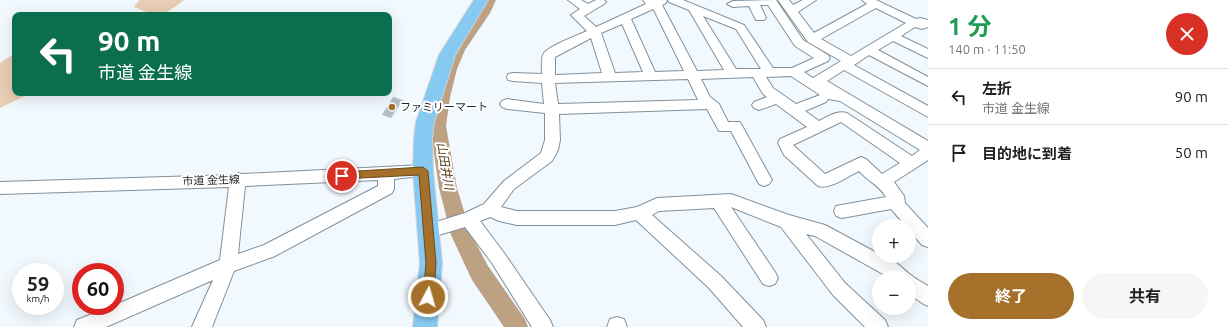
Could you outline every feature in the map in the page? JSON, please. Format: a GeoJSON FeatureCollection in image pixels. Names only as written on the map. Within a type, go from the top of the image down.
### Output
{"type":"FeatureCollection","features":[{"type":"Feature","properties":{"kind":"main road"},"geometry":{"type":"LineString","coordinates":[[425,327],[430,275],[429,231],[423,171],[423,139],[425,122],[442,67],[453,44],[481,0]]}},
{"type":"Feature","properties":{"kind":"street"},"geometry":{"type":"LineString","coordinates":[[573,0],[588,9]]}},
{"type":"Feature","properties":{"kind":"street"},"geometry":{"type":"LineString","coordinates":[[673,0],[693,5],[714,17],[740,27],[763,72],[768,91],[817,127]]}},
{"type":"Feature","properties":{"kind":"street"},"geometry":{"type":"LineString","coordinates":[[710,104],[551,109],[510,91],[548,79],[794,72],[824,58],[800,43],[771,0],[730,4],[714,17]]}},
{"type":"Feature","properties":{"kind":"street"},"geometry":{"type":"LineString","coordinates":[[783,0],[812,40],[928,112]]}},
{"type":"Feature","properties":{"kind":"street"},"geometry":{"type":"LineString","coordinates":[[791,10],[811,0]]}},
{"type":"Feature","properties":{"kind":"street"},"geometry":{"type":"LineString","coordinates":[[754,1],[753,4],[760,18]]}},
{"type":"Feature","properties":{"kind":"street"},"geometry":{"type":"LineString","coordinates":[[600,2],[577,15],[595,32],[610,77]]}},
{"type":"Feature","properties":{"kind":"street"},"geometry":{"type":"LineString","coordinates":[[429,231],[469,219],[490,209],[509,185],[547,157],[551,151],[553,135],[548,79],[549,55],[562,47],[626,18],[656,2],[705,100],[714,107],[724,127],[735,126],[764,180]]}},
{"type":"Feature","properties":{"kind":"street"},"geometry":{"type":"LineString","coordinates":[[812,40],[871,2],[928,30]]}},
{"type":"Feature","properties":{"kind":"street"},"geometry":{"type":"LineString","coordinates":[[693,5],[732,73]]}},
{"type":"Feature","properties":{"kind":"street"},"geometry":{"type":"LineString","coordinates":[[626,18],[651,76]]}},
{"type":"Feature","properties":{"kind":"street"},"geometry":{"type":"LineString","coordinates":[[928,24],[920,22],[914,23],[817,81],[928,148]]}},
{"type":"Feature","properties":{"kind":"street"},"geometry":{"type":"LineString","coordinates":[[893,36],[928,54]]}},
{"type":"Feature","properties":{"kind":"street"},"geometry":{"type":"LineString","coordinates":[[796,46],[819,60]]}},
{"type":"Feature","properties":{"kind":"street"},"geometry":{"type":"LineString","coordinates":[[869,50],[928,82]]}},
{"type":"Feature","properties":{"kind":"street"},"geometry":{"type":"LineString","coordinates":[[794,72],[832,96],[844,97]]}},
{"type":"Feature","properties":{"kind":"street"},"geometry":{"type":"LineString","coordinates":[[794,110],[818,101],[801,93]]}},
{"type":"Feature","properties":{"kind":"street"},"geometry":{"type":"LineString","coordinates":[[759,105],[778,98]]}},
{"type":"Feature","properties":{"kind":"street"},"geometry":{"type":"LineString","coordinates":[[911,163],[842,116],[785,143],[789,151],[823,182],[861,163],[879,180],[884,180],[911,163],[928,152]]}},
{"type":"Feature","properties":{"kind":"street","name":"市道 金生線"},"geometry":{"type":"LineString","coordinates":[[0,188],[423,171]]}},
{"type":"Feature","properties":{"kind":"street"},"geometry":{"type":"LineString","coordinates":[[84,327],[228,266],[269,251],[386,189],[386,173]]}},
{"type":"Feature","properties":{"kind":"street"},"geometry":{"type":"LineString","coordinates":[[202,327],[228,266],[238,179]]}},
{"type":"Feature","properties":{"kind":"street"},"geometry":{"type":"LineString","coordinates":[[884,180],[898,201],[895,202]]}},
{"type":"Feature","properties":{"kind":"street"},"geometry":{"type":"LineString","coordinates":[[490,209],[499,214],[517,218],[615,218],[639,213],[657,204],[731,200],[787,222],[819,230],[870,257],[892,271]]}},
{"type":"Feature","properties":{"kind":"street"},"geometry":{"type":"LineString","coordinates":[[718,201],[752,243],[769,278]]}},
{"type":"Feature","properties":{"kind":"street"},"geometry":{"type":"LineString","coordinates":[[842,211],[895,202]]}},
{"type":"Feature","properties":{"kind":"street"},"geometry":{"type":"LineString","coordinates":[[895,202],[928,240]]}},
{"type":"Feature","properties":{"kind":"street"},"geometry":{"type":"LineString","coordinates":[[639,213],[715,282],[756,327]]}},
{"type":"Feature","properties":{"kind":"street"},"geometry":{"type":"LineString","coordinates":[[469,219],[498,258],[543,327]]}},
{"type":"Feature","properties":{"kind":"street"},"geometry":{"type":"LineString","coordinates":[[787,222],[838,279],[840,289],[878,327]]}},
{"type":"Feature","properties":{"kind":"street"},"geometry":{"type":"LineString","coordinates":[[916,288],[928,297]]}},
{"type":"Feature","properties":{"kind":"shaded area"},"geometry":{"type":"Polygon","coordinates":[[[139,0],[184,0],[167,12],[146,12],[134,7],[139,0]]]}},
{"type":"Feature","properties":{"kind":"shaded area"},"geometry":{"type":"Polygon","coordinates":[[[12,55],[12,96],[25,96],[0,108],[0,63],[12,55]]]}},
{"type":"Feature","properties":{"kind":"building","name":"ファミリーマート"},"geometry":{"type":"Polygon","coordinates":[[[393,97],[403,100],[391,118],[382,115],[393,97]]]}},
{"type":"Feature","properties":{"kind":"waterway","name":"山田井川"},"geometry":{"type":"LineString","coordinates":[[489,0],[483,13],[458,50],[449,69],[442,97],[438,126],[448,188],[461,235],[480,273],[517,327]]}},
{"type":"Feature","properties":{"kind":"place","name":"ファミリーマート"},"geometry":{"type":"Point","coordinates":[392,107]}},
{"type":"Feature","properties":{"kind":"route"},"geometry":{"type":"LineString","coordinates":[[342,176],[423,171],[431,263],[428,297]]}}]}
